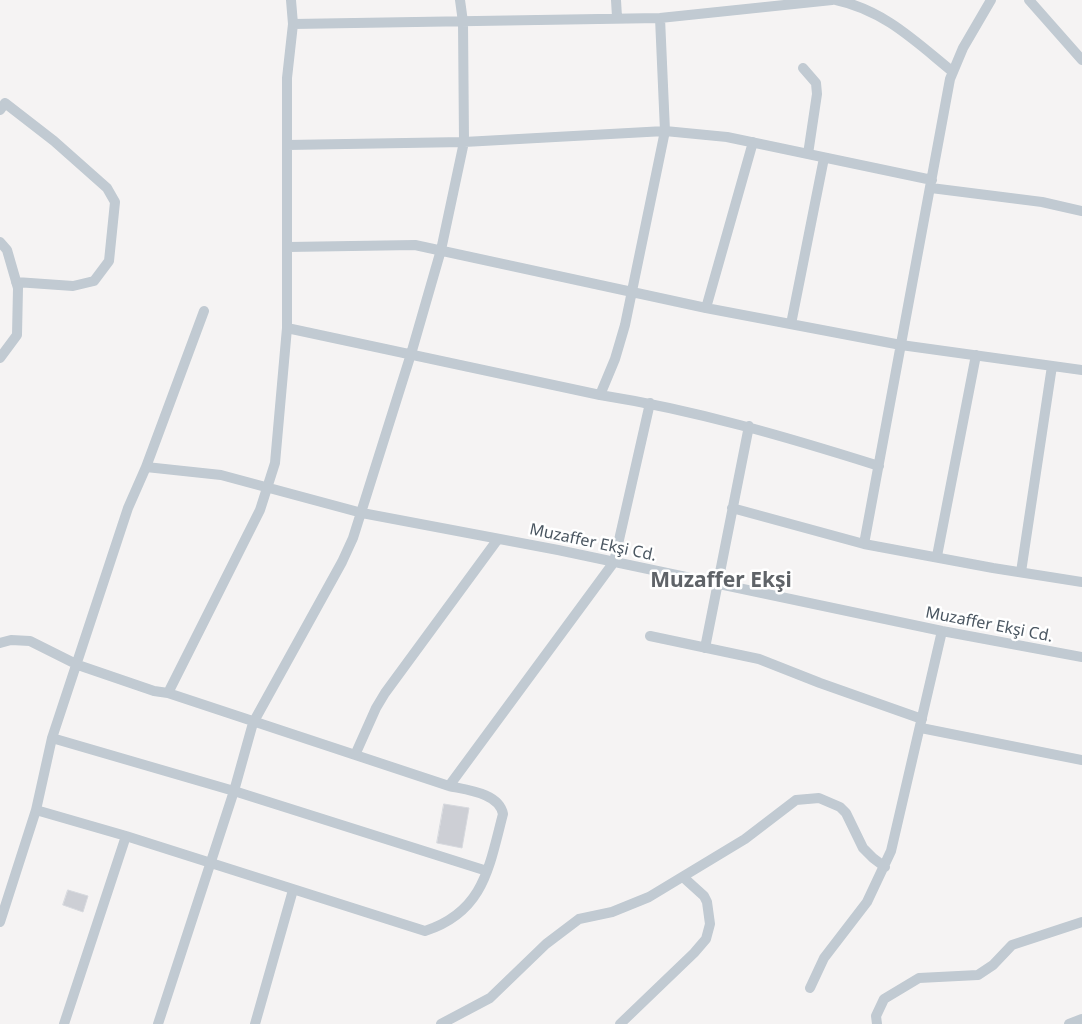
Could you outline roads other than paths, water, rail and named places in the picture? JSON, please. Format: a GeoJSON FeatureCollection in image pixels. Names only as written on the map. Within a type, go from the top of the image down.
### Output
{"type":"FeatureCollection","features":[{"type":"Feature","properties":{"kind":"street"},"geometry":{"type":"LineString","coordinates":[[168,693],[268,489],[275,463],[287,328],[287,78],[294,24],[291,0]]}},
{"type":"Feature","properties":{"kind":"street"},"geometry":{"type":"LineString","coordinates":[[158,1024],[234,791],[253,723],[342,562],[362,513],[411,354],[441,250],[464,142],[463,22],[460,0]]}},
{"type":"Feature","properties":{"kind":"street"},"geometry":{"type":"LineString","coordinates":[[616,0],[617,17]]}},
{"type":"Feature","properties":{"kind":"street"},"geometry":{"type":"LineString","coordinates":[[294,24],[463,22],[617,17],[660,18],[834,0],[856,4],[882,16],[953,72]]}},
{"type":"Feature","properties":{"kind":"street"},"geometry":{"type":"LineString","coordinates":[[864,544],[953,72],[963,48],[991,0]]}},
{"type":"Feature","properties":{"kind":"street"},"geometry":{"type":"LineString","coordinates":[[1029,0],[1082,60]]}},
{"type":"Feature","properties":{"kind":"street"},"geometry":{"type":"LineString","coordinates":[[600,395],[621,341],[665,130],[660,18]]}},
{"type":"Feature","properties":{"kind":"street"},"geometry":{"type":"LineString","coordinates":[[803,68],[816,83],[817,94],[808,154]]}},
{"type":"Feature","properties":{"kind":"street"},"geometry":{"type":"LineString","coordinates":[[0,110],[5,103],[54,141],[107,188],[116,202],[109,260],[94,280],[73,286],[16,282]]}},
{"type":"Feature","properties":{"kind":"street"},"geometry":{"type":"LineString","coordinates":[[286,145],[464,142],[665,130],[699,133],[754,142],[931,184],[1042,202],[1082,211]]}},
{"type":"Feature","properties":{"kind":"street"},"geometry":{"type":"LineString","coordinates":[[706,308],[754,142]]}},
{"type":"Feature","properties":{"kind":"street"},"geometry":{"type":"LineString","coordinates":[[791,324],[824,158]]}},
{"type":"Feature","properties":{"kind":"street"},"geometry":{"type":"LineString","coordinates":[[0,242],[7,250],[18,288],[17,334],[0,358]]}},
{"type":"Feature","properties":{"kind":"street"},"geometry":{"type":"LineString","coordinates":[[288,247],[415,245],[706,308],[901,345],[1082,370]]}},
{"type":"Feature","properties":{"kind":"street"},"geometry":{"type":"LineString","coordinates":[[0,922],[36,810],[52,738],[78,665],[128,508],[146,467],[204,311]]}},
{"type":"Feature","properties":{"kind":"street"},"geometry":{"type":"LineString","coordinates":[[287,328],[600,395],[650,403],[748,426],[879,466]]}},
{"type":"Feature","properties":{"kind":"street"},"geometry":{"type":"LineString","coordinates":[[938,556],[976,355]]}},
{"type":"Feature","properties":{"kind":"street"},"geometry":{"type":"LineString","coordinates":[[1021,572],[1052,366]]}},
{"type":"Feature","properties":{"kind":"street"},"geometry":{"type":"LineString","coordinates":[[449,786],[528,682],[614,562],[650,403]]}},
{"type":"Feature","properties":{"kind":"street"},"geometry":{"type":"LineString","coordinates":[[705,648],[748,426]]}},
{"type":"Feature","properties":{"kind":"street","name":"Muzaffer Ekşi Cd."},"geometry":{"type":"LineString","coordinates":[[146,467],[221,475],[362,513],[614,562],[942,631],[1082,657]]}},
{"type":"Feature","properties":{"kind":"street"},"geometry":{"type":"LineString","coordinates":[[732,508],[864,544],[1082,582]]}},
{"type":"Feature","properties":{"kind":"street"},"geometry":{"type":"LineString","coordinates":[[355,755],[376,708],[385,694],[498,539]]}},
{"type":"Feature","properties":{"kind":"street"},"geometry":{"type":"LineString","coordinates":[[810,988],[824,958],[855,921],[885,867],[896,834],[942,631]]}},
{"type":"Feature","properties":{"kind":"street"},"geometry":{"type":"LineString","coordinates":[[650,636],[759,659],[922,724],[1082,760]]}},
{"type":"Feature","properties":{"kind":"street"},"geometry":{"type":"LineString","coordinates":[[0,643],[11,640],[30,641],[78,665],[154,691],[168,693],[253,723],[496,800],[502,808],[503,814],[487,871],[471,903],[456,917],[441,926],[425,931],[126,836],[36,810]]}},
{"type":"Feature","properties":{"kind":"street"},"geometry":{"type":"LineString","coordinates":[[52,738],[234,791],[487,871]]}},
{"type":"Feature","properties":{"kind":"street"},"geometry":{"type":"LineString","coordinates":[[441,1024],[490,998],[546,944],[579,919],[612,912],[649,897],[683,878],[701,864],[744,839],[796,800],[811,798],[833,803],[846,812],[864,848],[885,867]]}},
{"type":"Feature","properties":{"kind":"street"},"geometry":{"type":"LineString","coordinates":[[64,1024],[126,836]]}},
{"type":"Feature","properties":{"kind":"street"},"geometry":{"type":"LineString","coordinates":[[620,1024],[694,953],[706,939],[710,924],[707,902],[704,896],[683,878]]}},
{"type":"Feature","properties":{"kind":"street"},"geometry":{"type":"LineString","coordinates":[[255,1024],[293,890]]}},
{"type":"Feature","properties":{"kind":"street"},"geometry":{"type":"LineString","coordinates":[[877,1024],[876,1016],[884,999],[919,978],[978,975],[993,965],[1012,945],[1082,922]]}},
{"type":"Feature","properties":{"kind":"street"},"geometry":{"type":"LineString","coordinates":[[1069,1024],[1082,1019]]}},
{"type":"Feature","properties":{"kind":"district","name":"Muzaffer Ekşi"},"geometry":{"type":"Point","coordinates":[721,581]}}]}
